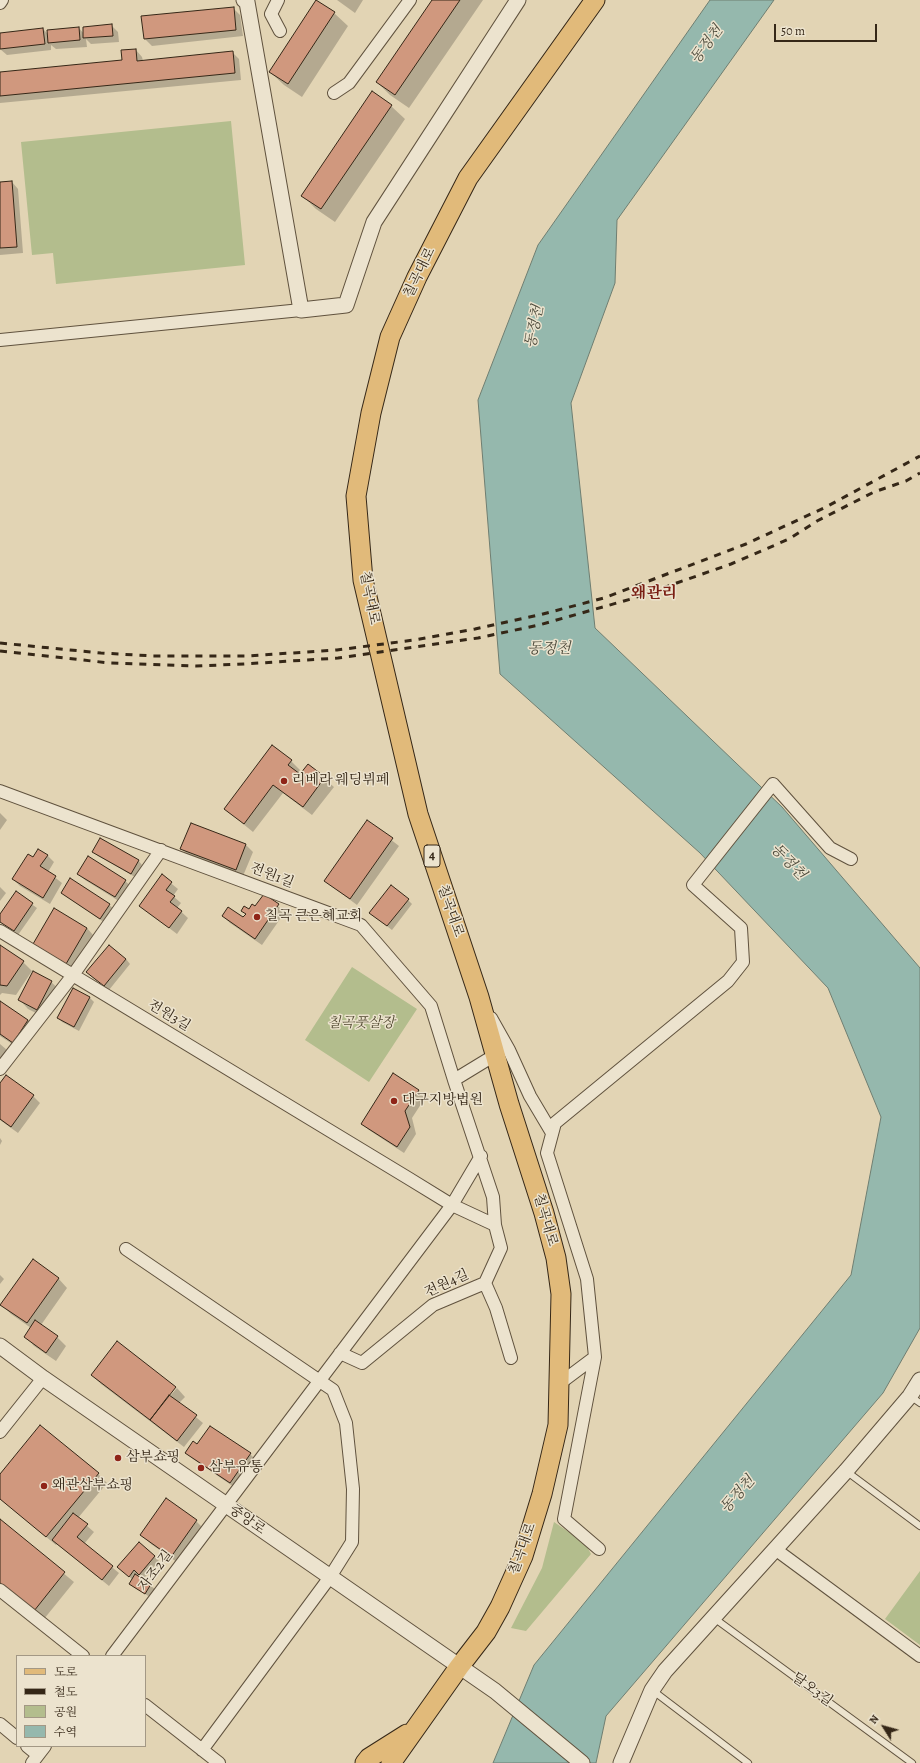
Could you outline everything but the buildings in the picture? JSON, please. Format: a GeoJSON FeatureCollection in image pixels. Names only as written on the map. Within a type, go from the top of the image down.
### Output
{"type":"FeatureCollection","features":[{"type":"Feature","properties":{"kind":"main road","name":"칠곡대로"},"geometry":{"type":"LineString","coordinates":[[391,1763],[459,1667],[486,1632],[500,1607],[523,1556],[542,1494],[558,1425],[561,1294],[556,1258],[544,1213],[509,1104],[479,997],[418,814],[363,580],[356,496],[371,413],[390,337],[417,277],[468,178],[595,0]]}},
{"type":"Feature","properties":{"kind":"main road"},"geometry":{"type":"LineString","coordinates":[[365,1763],[369,1758],[416,1728]]}},
{"type":"Feature","properties":{"kind":"main road"},"geometry":{"type":"LineString","coordinates":[[405,1763],[416,1728]]}},
{"type":"Feature","properties":{"kind":"street"},"geometry":{"type":"LineString","coordinates":[[244,0],[247,2],[302,310]]}},
{"type":"Feature","properties":{"kind":"street"},"geometry":{"type":"LineString","coordinates":[[278,0],[271,14],[280,31]]}},
{"type":"Feature","properties":{"kind":"street"},"geometry":{"type":"LineString","coordinates":[[334,93],[349,84],[410,0]]}},
{"type":"Feature","properties":{"kind":"street"},"geometry":{"type":"LineString","coordinates":[[0,340],[346,305],[374,222],[518,0]]}},
{"type":"Feature","properties":{"kind":"street"},"geometry":{"type":"LineString","coordinates":[[599,1549],[564,1519],[594,1357],[587,1279],[547,1153],[555,1123],[728,981],[743,962],[741,928],[693,885],[772,784],[830,848],[851,859]]}},
{"type":"Feature","properties":{"kind":"street","name":"전원1길"},"geometry":{"type":"LineString","coordinates":[[0,791],[361,925],[431,1006],[454,1080],[481,1156],[493,1197],[495,1225],[501,1248],[485,1283]]}},
{"type":"Feature","properties":{"kind":"street"},"geometry":{"type":"LineString","coordinates":[[0,1069],[72,975],[161,850]]}},
{"type":"Feature","properties":{"kind":"street","name":"전원3길"},"geometry":{"type":"LineString","coordinates":[[0,931],[452,1205]]}},
{"type":"Feature","properties":{"kind":"street"},"geometry":{"type":"LineString","coordinates":[[479,997],[509,1050],[530,1096],[552,1133]]}},
{"type":"Feature","properties":{"kind":"street"},"geometry":{"type":"LineString","coordinates":[[454,1080],[495,1055]]}},
{"type":"Feature","properties":{"kind":"street"},"geometry":{"type":"LineString","coordinates":[[225,1504],[452,1205],[481,1156]]}},
{"type":"Feature","properties":{"kind":"street"},"geometry":{"type":"LineString","coordinates":[[452,1205],[495,1225]]}},
{"type":"Feature","properties":{"kind":"street"},"geometry":{"type":"LineString","coordinates":[[126,1249],[333,1390],[346,1423],[353,1489],[352,1542],[330,1577],[202,1750]]}},
{"type":"Feature","properties":{"kind":"street","name":"전원4길"},"geometry":{"type":"LineString","coordinates":[[340,1353],[362,1363],[433,1305],[485,1283],[496,1308],[511,1358]]}},
{"type":"Feature","properties":{"kind":"street","name":"중앙로"},"geometry":{"type":"LineString","coordinates":[[0,1346],[43,1378],[495,1691],[582,1763]]}},
{"type":"Feature","properties":{"kind":"street"},"geometry":{"type":"LineString","coordinates":[[560,1384],[594,1357]]}},
{"type":"Feature","properties":{"kind":"street"},"geometry":{"type":"LineString","coordinates":[[0,1432],[43,1378]]}},
{"type":"Feature","properties":{"kind":"street"},"geometry":{"type":"LineString","coordinates":[[621,1763],[652,1690],[665,1671],[846,1471],[915,1399],[920,1380]]}},
{"type":"Feature","properties":{"kind":"street","name":"자조2길"},"geometry":{"type":"LineString","coordinates":[[113,1655],[225,1504]]}},
{"type":"Feature","properties":{"kind":"street"},"geometry":{"type":"LineString","coordinates":[[775,1550],[920,1656]]}},
{"type":"Feature","properties":{"kind":"street"},"geometry":{"type":"LineString","coordinates":[[0,1590],[82,1655]]}},
{"type":"Feature","properties":{"kind":"street"},"geometry":{"type":"LineString","coordinates":[[146,1706],[219,1763]]}},
{"type":"Feature","properties":{"kind":"street"},"geometry":{"type":"LineString","coordinates":[[0,1724],[16,1737]]}},
{"type":"Feature","properties":{"kind":"street"},"geometry":{"type":"LineString","coordinates":[[28,1747],[38,1755]]}},
{"type":"Feature","properties":{"kind":"lane"},"geometry":{"type":"LineString","coordinates":[[846,1471],[920,1526]]}},
{"type":"Feature","properties":{"kind":"lane","name":"달오3길"},"geometry":{"type":"LineString","coordinates":[[713,1618],[912,1763]]}},
{"type":"Feature","properties":{"kind":"lane"},"geometry":{"type":"LineString","coordinates":[[652,1690],[748,1763]]}},
{"type":"Feature","properties":{"kind":"green space"},"geometry":{"type":"Polygon","coordinates":[[[231,121],[245,265],[56,284],[53,253],[32,255],[21,142],[231,121]]]}},
{"type":"Feature","properties":{"kind":"green space","name":"칠곡풋살장"},"geometry":{"type":"Polygon","coordinates":[[[352,967],[417,1009],[369,1082],[305,1040],[352,967]]]}},
{"type":"Feature","properties":{"kind":"green space"},"geometry":{"type":"Polygon","coordinates":[[[554,1522],[585,1543],[591,1554],[526,1631],[511,1628],[542,1568],[554,1522]]]}},
{"type":"Feature","properties":{"kind":"green space"},"geometry":{"type":"Polygon","coordinates":[[[920,1571],[920,1645],[885,1619],[920,1571]]]}},
{"type":"Feature","properties":{"kind":"water","name":"동정천"},"geometry":{"type":"Polygon","coordinates":[[[710,0],[774,0],[617,220],[615,283],[571,403],[595,628],[782,807],[920,968],[920,1328],[883,1393],[606,1716],[596,1763],[493,1763],[534,1665],[851,1275],[881,1117],[828,988],[700,853],[500,674],[478,400],[538,245],[710,0]]]}},
{"type":"Feature","properties":{"kind":"railway"},"geometry":{"type":"LineString","coordinates":[[0,643],[101,653],[153,656],[246,656],[337,650],[414,640],[475,629],[539,615],[604,598],[746,544],[826,507],[920,456]]}},
{"type":"Feature","properties":{"kind":"railway"},"geometry":{"type":"LineString","coordinates":[[0,651],[110,663],[196,666],[338,658],[478,638],[539,625],[631,599],[731,564],[789,539],[817,521],[874,492],[906,481],[920,473]]}},
{"type":"Feature","properties":{"kind":"place","name":"리베라 웨딩뷔페"},"geometry":{"type":"Point","coordinates":[284,781]}},
{"type":"Feature","properties":{"kind":"place","name":"칠곡 큰은혜교회"},"geometry":{"type":"Point","coordinates":[257,917]}},
{"type":"Feature","properties":{"kind":"place","name":"대구지방법원"},"geometry":{"type":"Point","coordinates":[394,1101]}},
{"type":"Feature","properties":{"kind":"place","name":"삼부쇼핑"},"geometry":{"type":"Point","coordinates":[118,1458]}},
{"type":"Feature","properties":{"kind":"place","name":"삼부유통"},"geometry":{"type":"Point","coordinates":[201,1468]}},
{"type":"Feature","properties":{"kind":"place","name":"왜관삼부쇼핑"},"geometry":{"type":"Point","coordinates":[44,1486]}},
{"type":"Feature","properties":{"kind":"district","name":"왜관리"},"geometry":{"type":"Point","coordinates":[654,594]}}]}
